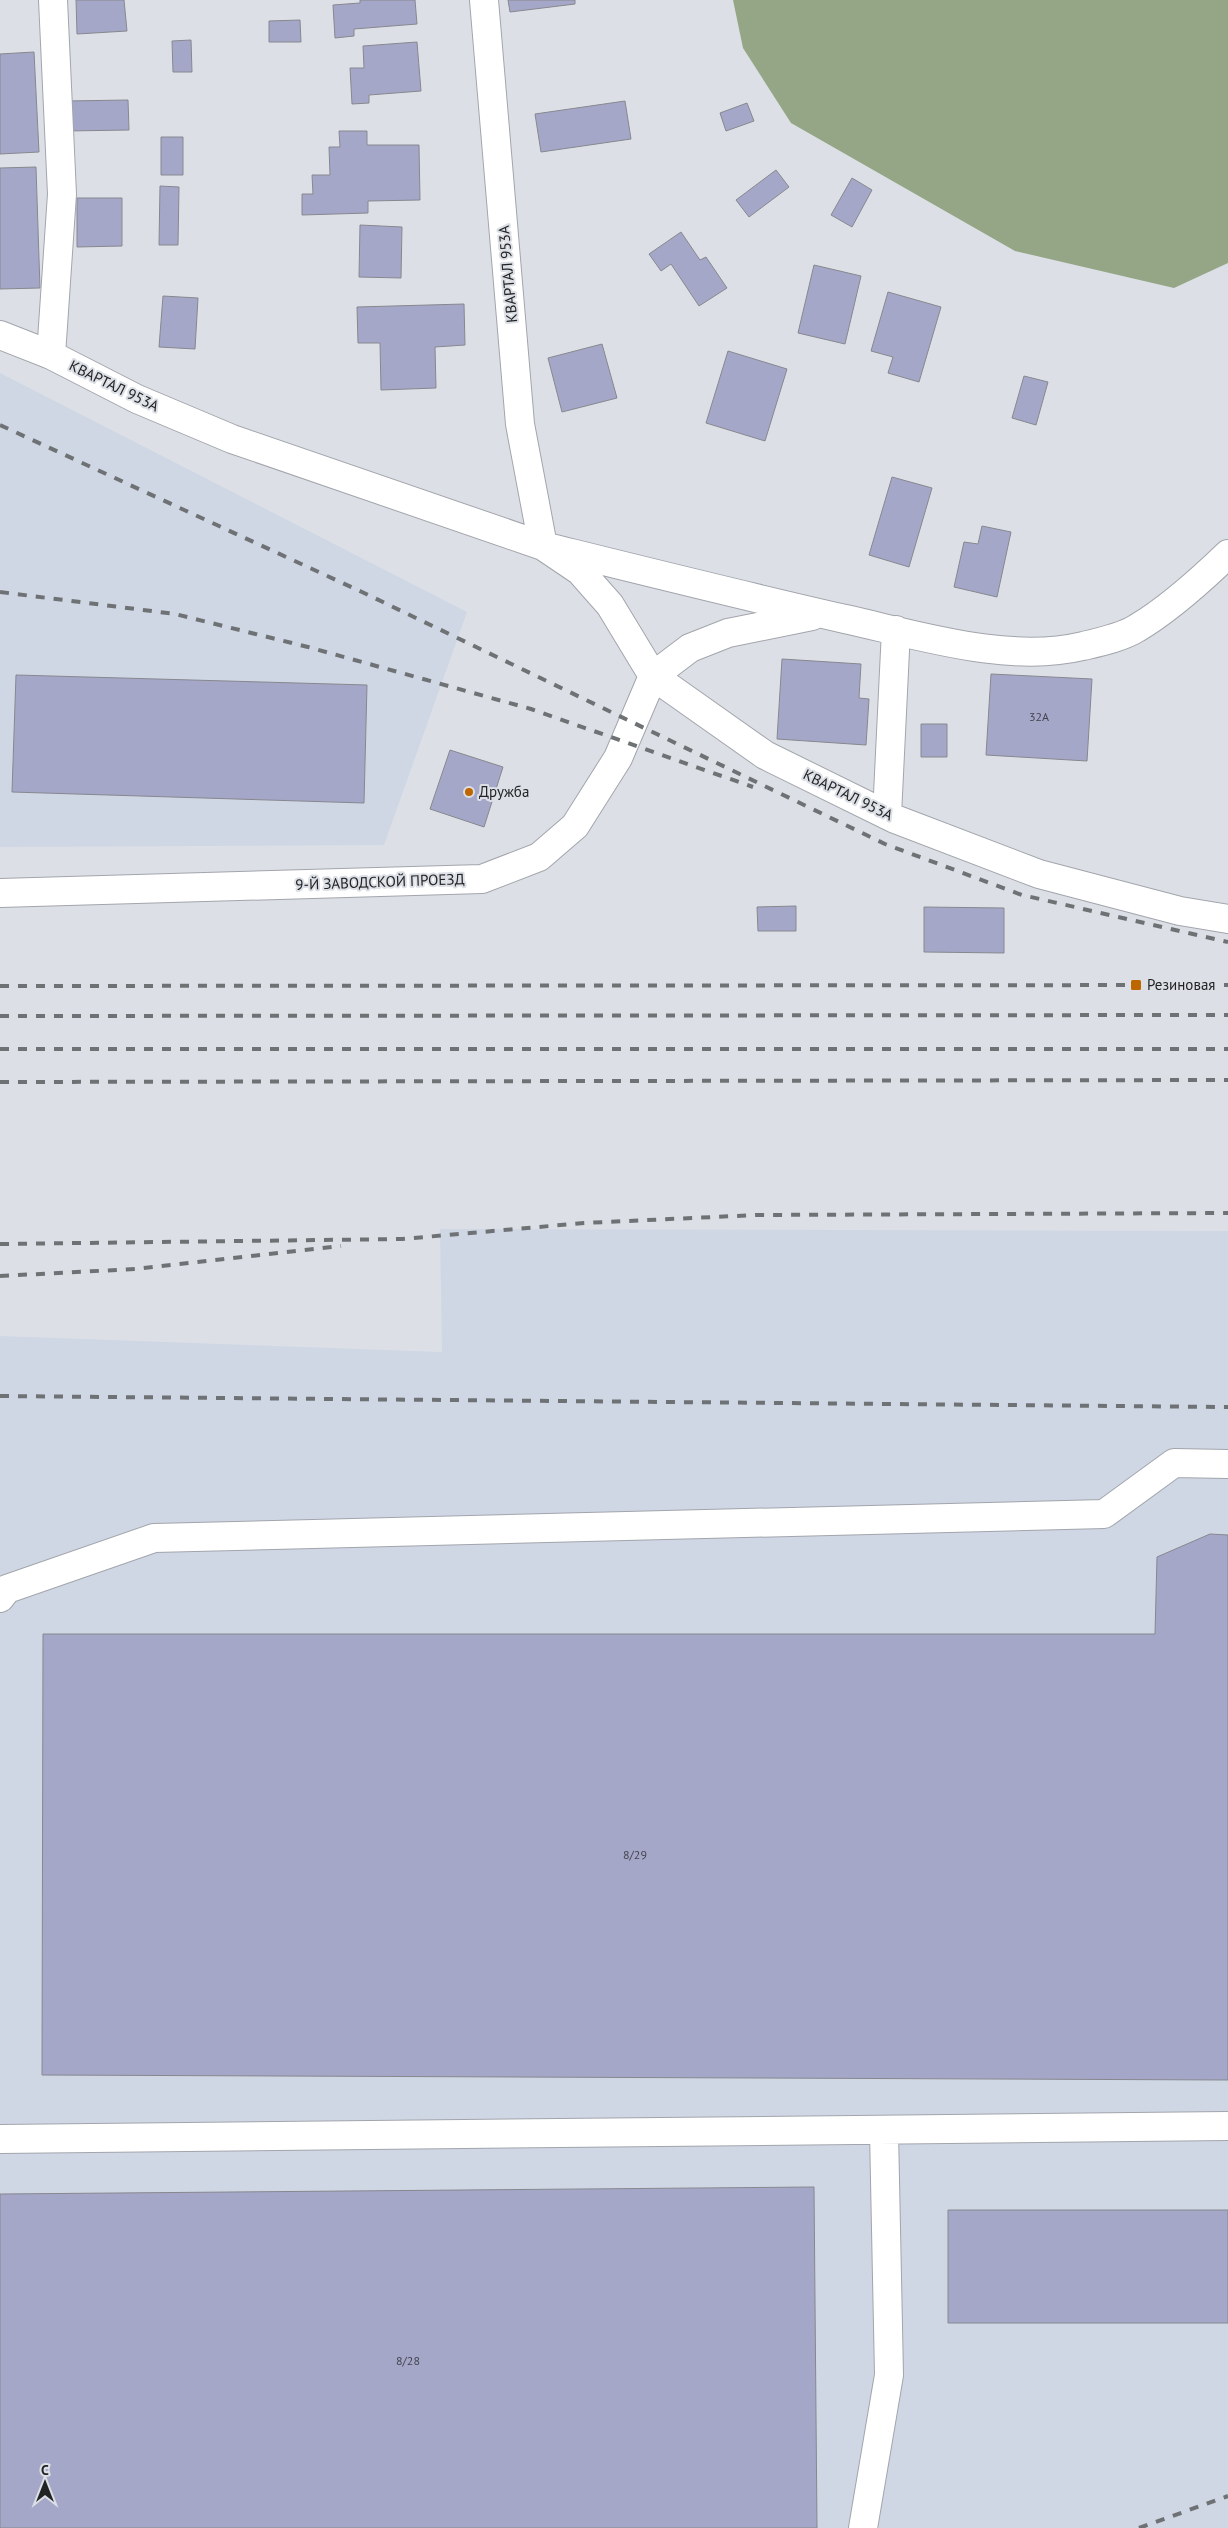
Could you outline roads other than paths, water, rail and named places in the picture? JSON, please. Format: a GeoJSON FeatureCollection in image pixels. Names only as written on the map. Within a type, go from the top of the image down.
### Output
{"type":"FeatureCollection","features":[{"type":"Feature","properties":{"kind":"street","name":"КВАРТАЛ 953А"},"geometry":{"type":"LineString","coordinates":[[51,355],[62,194],[53,0]]}},
{"type":"Feature","properties":{"kind":"street","name":"КВАРТАЛ 953А"},"geometry":{"type":"LineString","coordinates":[[484,0],[520,424],[543,546],[580,571],[610,605],[653,676],[765,755],[887,815],[1039,874],[1180,911],[1228,919]]}},
{"type":"Feature","properties":{"kind":"street","name":"КВАРТАЛ 953А"},"geometry":{"type":"LineString","coordinates":[[0,335],[51,355],[137,399],[232,439],[543,546],[823,614],[958,644],[1024,652],[1082,646],[1136,629],[1203,579],[1228,554]]}},
{"type":"Feature","properties":{"kind":"street"},"geometry":{"type":"LineString","coordinates":[[653,676],[690,648],[728,633],[823,614]]}},
{"type":"Feature","properties":{"kind":"street"},"geometry":{"type":"LineString","coordinates":[[887,815],[896,630]]}},
{"type":"Feature","properties":{"kind":"street","name":"9-Й ЗАВОДСКОЙ ПРОЕЗД"},"geometry":{"type":"LineString","coordinates":[[0,893],[482,879],[539,857],[575,826],[618,758],[653,676]]}},
{"type":"Feature","properties":{"kind":"street"},"geometry":{"type":"LineString","coordinates":[[0,1598],[7,1589],[154,1538],[1104,1514],[1174,1463],[1228,1464]]}},
{"type":"Feature","properties":{"kind":"street"},"geometry":{"type":"LineString","coordinates":[[0,2138],[884,2131],[1228,2126]]}},
{"type":"Feature","properties":{"kind":"street"},"geometry":{"type":"LineString","coordinates":[[863,2528],[889,2375],[884,2131]]}},
{"type":"Feature","properties":{"kind":"railway"},"geometry":{"type":"LineString","coordinates":[[0,425],[362,592],[885,844],[1022,895],[1228,942]]}},
{"type":"Feature","properties":{"kind":"railway"},"geometry":{"type":"LineString","coordinates":[[0,592],[175,614],[308,647],[531,709],[753,787]]}},
{"type":"Feature","properties":{"kind":"railway"},"geometry":{"type":"LineString","coordinates":[[0,986],[1228,985]]}},
{"type":"Feature","properties":{"kind":"railway"},"geometry":{"type":"LineString","coordinates":[[0,1016],[1228,1015]]}},
{"type":"Feature","properties":{"kind":"railway"},"geometry":{"type":"LineString","coordinates":[[0,1049],[1228,1049]]}},
{"type":"Feature","properties":{"kind":"railway"},"geometry":{"type":"LineString","coordinates":[[0,1082],[1228,1080]]}},
{"type":"Feature","properties":{"kind":"railway"},"geometry":{"type":"LineString","coordinates":[[0,1244],[402,1239],[584,1223],[757,1215],[1228,1213]]}},
{"type":"Feature","properties":{"kind":"railway"},"geometry":{"type":"LineString","coordinates":[[0,1276],[135,1269],[341,1246]]}},
{"type":"Feature","properties":{"kind":"railway"},"geometry":{"type":"LineString","coordinates":[[0,1396],[1228,1407]]}},
{"type":"Feature","properties":{"kind":"railway"},"geometry":{"type":"LineString","coordinates":[[1139,2528],[1228,2496]]}},
{"type":"Feature","properties":{"kind":"place","name":"Дружба"},"geometry":{"type":"Point","coordinates":[469,792]}},
{"type":"Feature","properties":{"kind":"place","name":"Резиновая"},"geometry":{"type":"Point","coordinates":[1136,985]}}]}
